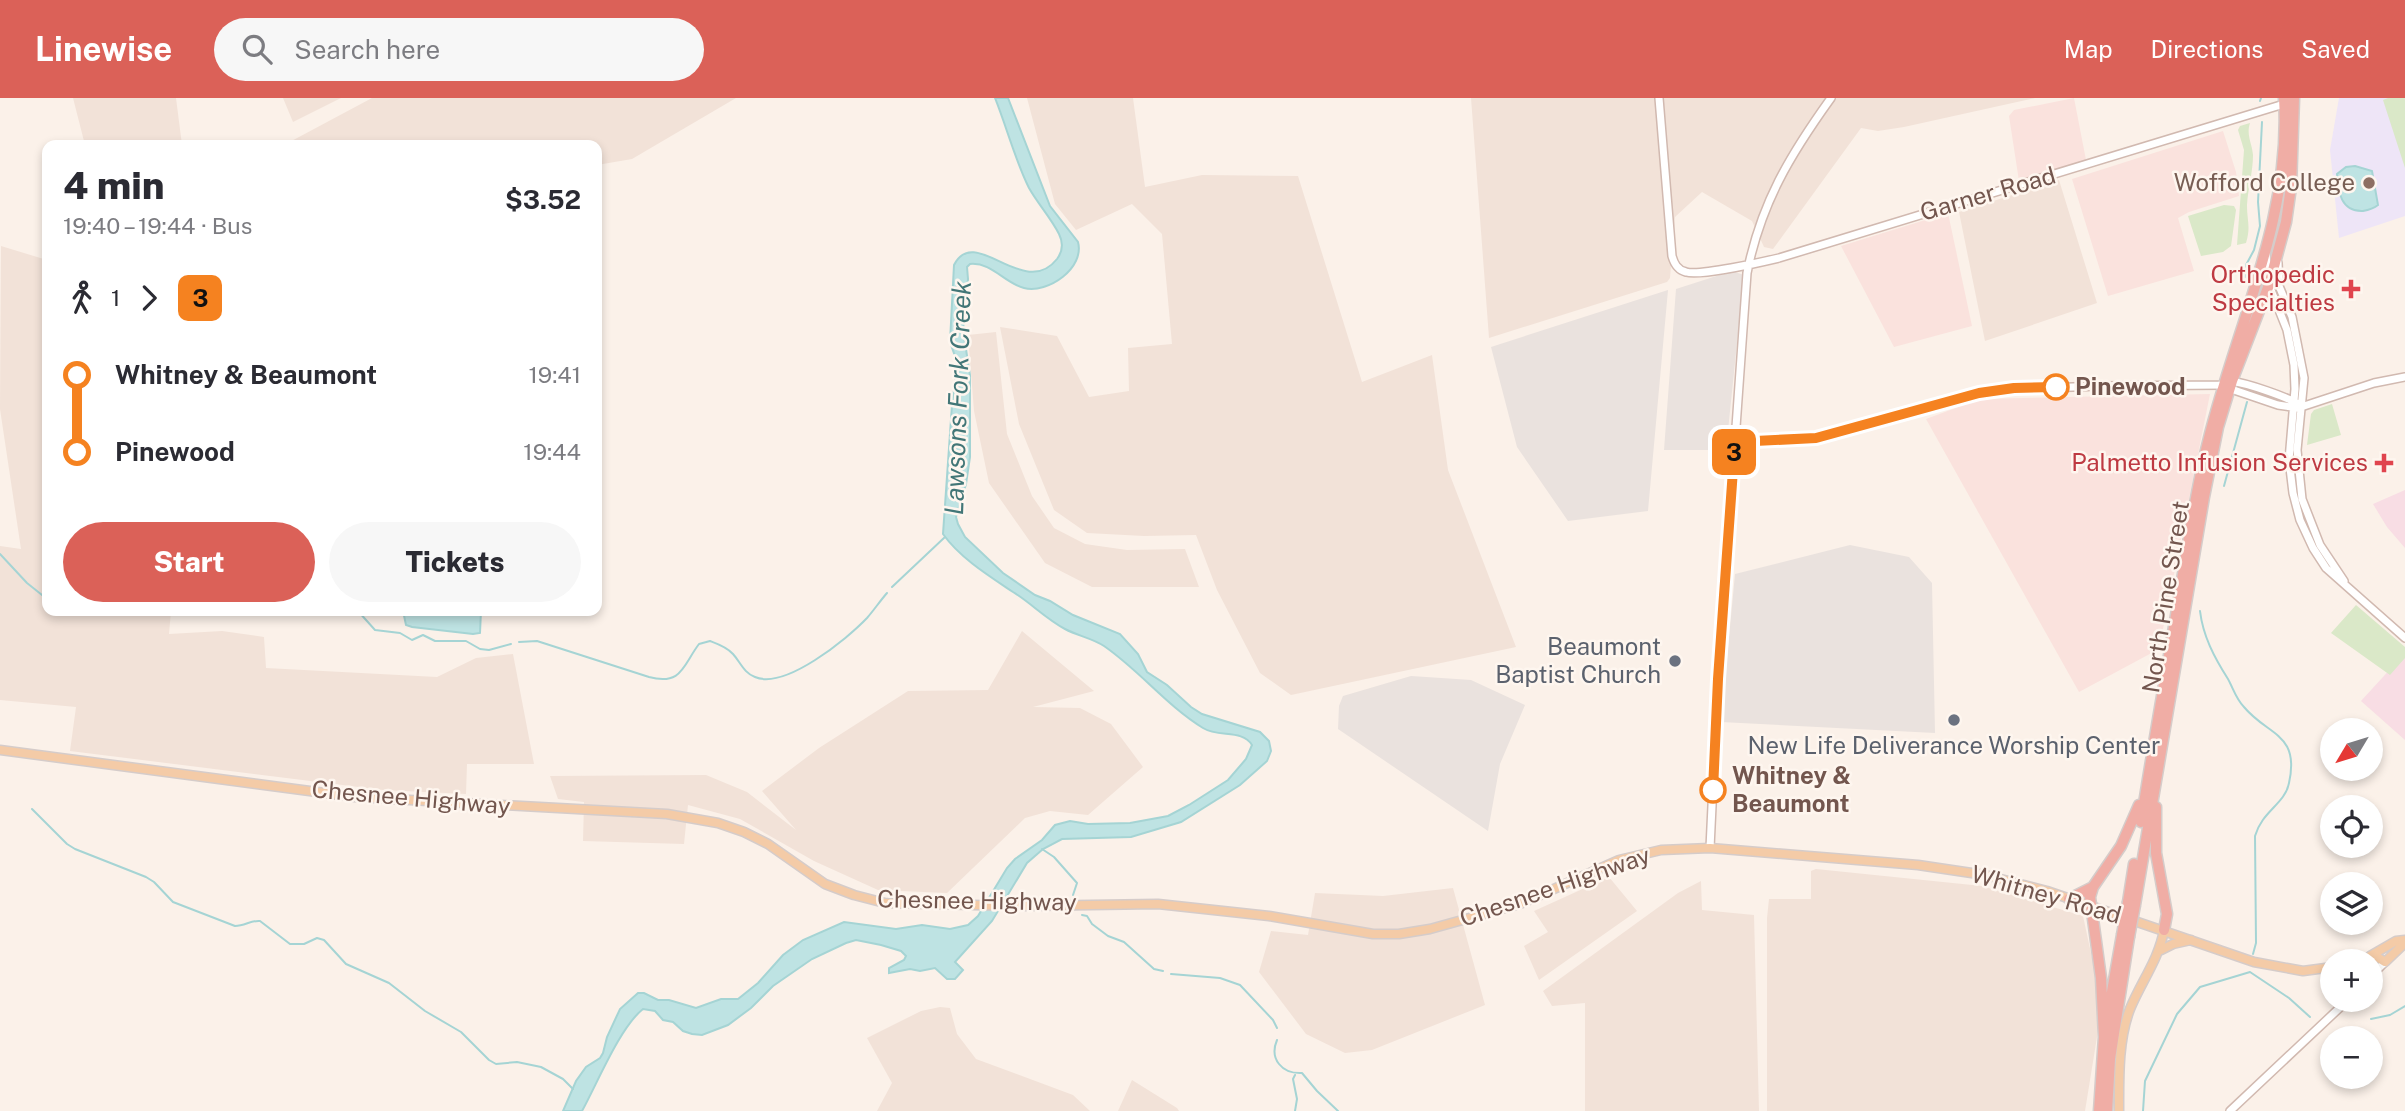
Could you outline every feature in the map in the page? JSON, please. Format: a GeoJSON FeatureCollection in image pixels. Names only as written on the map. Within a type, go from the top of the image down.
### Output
{"type":"FeatureCollection","features":[{"type":"Feature","properties":{"kind":"highway","name":"North Pine Street"},"geometry":{"type":"LineString","coordinates":[[2229,385],[2269,285],[2279,248],[2291,187],[2294,98]]}},
{"type":"Feature","properties":{"kind":"highway","name":"North Pine Street"},"geometry":{"type":"LineString","coordinates":[[2106,1111],[2126,936],[2197,489],[2266,254],[2281,179],[2284,101]]}},
{"type":"Feature","properties":{"kind":"highway"},"geometry":{"type":"LineString","coordinates":[[2104,1037],[2101,978],[2090,897],[2093,887],[2128,834],[2154,768]]}},
{"type":"Feature","properties":{"kind":"highway"},"geometry":{"type":"LineString","coordinates":[[2154,768],[2155,837],[2167,914],[2164,930]]}},
{"type":"Feature","properties":{"kind":"highway"},"geometry":{"type":"LineString","coordinates":[[2069,899],[2093,887]]}},
{"type":"Feature","properties":{"kind":"highway","name":"North Pine Street"},"geometry":{"type":"LineString","coordinates":[[2097,1111],[2104,1037],[2126,936]]}},
{"type":"Feature","properties":{"kind":"highway"},"geometry":{"type":"LineString","coordinates":[[2110,1068],[2113,1111]]}},
{"type":"Feature","properties":{"kind":"main road","name":"Chesnee Highway"},"geometry":{"type":"LineString","coordinates":[[0,750],[355,797],[683,816],[718,823],[757,838],[825,884],[854,895],[899,904],[1158,904],[1269,916],[1373,934],[1399,934],[1430,929],[1508,908],[1619,860],[1661,850],[1710,848]]}},
{"type":"Feature","properties":{"kind":"main road","name":"Whitney Road"},"geometry":{"type":"LineString","coordinates":[[1710,848],[1934,867],[2014,881],[2269,966],[2303,971],[2320,969]]}},
{"type":"Feature","properties":{"kind":"main road"},"geometry":{"type":"LineString","coordinates":[[2119,1111],[2126,1024],[2140,986],[2161,950],[2164,930]]}},
{"type":"Feature","properties":{"kind":"main road"},"geometry":{"type":"LineString","coordinates":[[2161,950],[2191,940]]}},
{"type":"Feature","properties":{"kind":"main road"},"geometry":{"type":"LineString","coordinates":[[2383,949],[2396,941],[2405,941]]}},
{"type":"Feature","properties":{"kind":"main road"},"geometry":{"type":"LineString","coordinates":[[2385,962],[2405,941]]}},
{"type":"Feature","properties":{"kind":"street","name":"Garner Road"},"geometry":{"type":"LineString","coordinates":[[1659,98],[1672,256],[1677,267],[1688,273],[1749,265],[1839,240],[2284,101]]}},
{"type":"Feature","properties":{"kind":"street"},"geometry":{"type":"LineString","coordinates":[[1710,848],[1718,679],[1749,265],[1755,237],[1772,191],[1831,98]]}},
{"type":"Feature","properties":{"kind":"street"},"geometry":{"type":"LineString","coordinates":[[2279,248],[2278,279],[2292,317],[2305,378],[2297,450],[2302,499],[2320,545],[2346,585]]}},
{"type":"Feature","properties":{"kind":"street"},"geometry":{"type":"LineString","coordinates":[[2266,254],[2269,285],[2289,335],[2294,365],[2289,460],[2297,512],[2305,533],[2326,568],[2405,638]]}},
{"type":"Feature","properties":{"kind":"street"},"geometry":{"type":"LineString","coordinates":[[1735,442],[1835,435],[1957,398],[1996,390],[2229,385],[2302,406],[2374,383],[2405,377]]}},
{"type":"Feature","properties":{"kind":"street"},"geometry":{"type":"LineString","coordinates":[[2230,1111],[2335,1012]]}},
{"type":"Feature","properties":{"kind":"shaded area"},"geometry":{"type":"Polygon","coordinates":[[[73,98],[176,98],[181,140],[84,140],[73,98]]]}},
{"type":"Feature","properties":{"kind":"shaded area"},"geometry":{"type":"Polygon","coordinates":[[[283,98],[341,98],[293,122],[283,98]]]}},
{"type":"Feature","properties":{"kind":"shaded area"},"geometry":{"type":"Polygon","coordinates":[[[372,98],[736,98],[632,159],[602,164],[602,140],[293,140],[372,98]]]}},
{"type":"Feature","properties":{"kind":"shaded area"},"geometry":{"type":"Polygon","coordinates":[[[1027,98],[1133,98],[1145,187],[1202,175],[1298,176],[1362,382],[1432,355],[1448,470],[1516,647],[1291,695],[1260,673],[1217,590],[1196,535],[1087,533],[1054,510],[1019,424],[1000,327],[1057,336],[1089,397],[1129,391],[1128,348],[1172,344],[1162,234],[1132,204],[1076,230],[1055,204],[1027,98]]]}},
{"type":"Feature","properties":{"kind":"shaded area"},"geometry":{"type":"Polygon","coordinates":[[[1471,98],[2035,98],[1904,127],[1878,131],[1861,128],[1773,249],[1764,247],[1752,221],[1702,192],[1675,217],[1670,278],[1667,282],[1489,338],[1471,98]]]}},
{"type":"Feature","properties":{"kind":"shaded area"},"geometry":{"type":"Polygon","coordinates":[[[2074,98],[2086,160],[2019,181],[2009,116],[2014,110],[2074,98]]]}},
{"type":"Feature","properties":{"kind":"shaded area","name":"Wofford College"},"geometry":{"type":"Polygon","coordinates":[[[2339,98],[2405,98],[2405,216],[2339,238],[2330,150],[2339,98]]]}},
{"type":"Feature","properties":{"kind":"shaded area"},"geometry":{"type":"Polygon","coordinates":[[[2223,131],[2236,172],[2239,196],[2178,218],[2194,271],[2108,296],[2072,179],[2223,131]]]}},
{"type":"Feature","properties":{"kind":"shaded area"},"geometry":{"type":"Polygon","coordinates":[[[2059,180],[2097,303],[1985,341],[1959,212],[2059,180]]]}},
{"type":"Feature","properties":{"kind":"shaded area"},"geometry":{"type":"Polygon","coordinates":[[[1948,213],[1972,326],[1894,347],[1841,246],[1948,213]]]}},
{"type":"Feature","properties":{"kind":"shaded area"},"geometry":{"type":"Polygon","coordinates":[[[1,246],[42,258],[42,616],[171,616],[169,634],[222,631],[264,637],[266,668],[437,677],[476,658],[513,654],[534,764],[467,764],[466,794],[383,790],[70,751],[76,707],[0,700],[0,546],[21,549],[0,409],[1,246]]]}},
{"type":"Feature","properties":{"kind":"shaded area"},"geometry":{"type":"Polygon","coordinates":[[[1732,271],[1744,275],[1726,450],[1664,450],[1676,289],[1732,271]]]}},
{"type":"Feature","properties":{"kind":"shaded area"},"geometry":{"type":"Polygon","coordinates":[[[1668,290],[1648,511],[1568,521],[1517,447],[1491,347],[1668,290]]]}},
{"type":"Feature","properties":{"kind":"shaded area"},"geometry":{"type":"Polygon","coordinates":[[[996,332],[1007,434],[1032,496],[1054,528],[1085,544],[1127,550],[1185,549],[1199,587],[1092,587],[1045,563],[989,483],[974,411],[968,335],[996,332]]]}},
{"type":"Feature","properties":{"kind":"shaded area"},"geometry":{"type":"Polygon","coordinates":[[[2210,394],[2159,649],[2079,692],[1926,419],[1980,399],[2210,394]]]}},
{"type":"Feature","properties":{"kind":"shaded area"},"geometry":{"type":"Polygon","coordinates":[[[2405,490],[2405,548],[2387,527],[2373,504],[2405,490]]]}},
{"type":"Feature","properties":{"kind":"shaded area"},"geometry":{"type":"Polygon","coordinates":[[[1850,545],[1909,557],[1932,583],[1935,733],[1721,722],[1735,574],[1850,545]]]}},
{"type":"Feature","properties":{"kind":"shaded area"},"geometry":{"type":"Polygon","coordinates":[[[1022,631],[1094,691],[1033,707],[1080,708],[1111,724],[1143,767],[1088,815],[1050,811],[1025,818],[947,893],[878,890],[814,861],[740,819],[688,805],[684,844],[583,841],[584,802],[558,799],[550,776],[706,775],[747,792],[796,830],[762,791],[819,748],[908,691],[988,690],[1022,631]]]}},
{"type":"Feature","properties":{"kind":"shaded area"},"geometry":{"type":"Polygon","coordinates":[[[2405,653],[2405,740],[2384,721],[2384,718],[2380,718],[2361,701],[2405,653]]]}},
{"type":"Feature","properties":{"kind":"shaded area"},"geometry":{"type":"Polygon","coordinates":[[[1411,676],[1471,680],[1525,705],[1500,764],[1488,831],[1338,729],[1339,706],[1343,696],[1411,676]]]}},
{"type":"Feature","properties":{"kind":"shaded area"},"geometry":{"type":"Polygon","coordinates":[[[1816,869],[1982,886],[2083,916],[2100,995],[2097,1037],[2085,1111],[1767,1111],[1769,899],[1811,899],[1811,871],[1816,869]]]}},
{"type":"Feature","properties":{"kind":"shaded area"},"geometry":{"type":"Polygon","coordinates":[[[1609,877],[1637,911],[1539,980],[1524,946],[1548,932],[1534,911],[1609,877]]]}},
{"type":"Feature","properties":{"kind":"shaded area"},"geometry":{"type":"Polygon","coordinates":[[[1701,881],[1702,910],[1754,915],[1759,1111],[1585,1111],[1585,1003],[1552,1006],[1543,991],[1678,893],[1701,881]]]}},
{"type":"Feature","properties":{"kind":"shaded area"},"geometry":{"type":"Polygon","coordinates":[[[1453,888],[1485,1005],[1372,1050],[1345,1053],[1306,1034],[1259,972],[1271,931],[1308,935],[1315,893],[1383,896],[1453,888]]]}},
{"type":"Feature","properties":{"kind":"shaded area"},"geometry":{"type":"Polygon","coordinates":[[[950,1008],[957,1034],[976,1059],[1073,1095],[1090,1111],[877,1111],[892,1083],[867,1038],[921,1011],[950,1008]]]}},
{"type":"Feature","properties":{"kind":"shaded area"},"geometry":{"type":"Polygon","coordinates":[[[1132,1080],[1177,1108],[1179,1111],[1118,1111],[1132,1080]]]}},
{"type":"Feature","properties":{"kind":"green space"},"geometry":{"type":"Polygon","coordinates":[[[2405,98],[2405,168],[2383,100],[2405,98]]]}},
{"type":"Feature","properties":{"kind":"green space"},"geometry":{"type":"Polygon","coordinates":[[[2250,123],[2249,135],[2253,155],[2247,205],[2248,232],[2246,243],[2237,245],[2244,150],[2238,130],[2240,126],[2250,123]]]}},
{"type":"Feature","properties":{"kind":"green space"},"geometry":{"type":"Polygon","coordinates":[[[2224,205],[2234,206],[2236,210],[2231,246],[2223,252],[2201,256],[2188,216],[2224,205]]]}},
{"type":"Feature","properties":{"kind":"green space"},"geometry":{"type":"Polygon","coordinates":[[[2332,404],[2341,435],[2307,445],[2311,414],[2314,410],[2332,404]]]}},
{"type":"Feature","properties":{"kind":"green space"},"geometry":{"type":"Polygon","coordinates":[[[2356,605],[2405,647],[2405,658],[2390,675],[2331,633],[2356,605]]]}},
{"type":"Feature","properties":{"kind":"water","name":"Lawsons Fork Creek"},"geometry":{"type":"Polygon","coordinates":[[[995,98],[1008,98],[1050,206],[1078,242],[1079,252],[1076,261],[1063,277],[1044,287],[1033,289],[1017,285],[985,266],[970,264],[967,267],[963,330],[970,375],[970,457],[966,484],[956,517],[958,524],[965,537],[1003,573],[1035,595],[1073,615],[1120,634],[1138,654],[1147,672],[1167,685],[1191,707],[1202,714],[1260,732],[1269,741],[1271,751],[1267,761],[1240,785],[1181,822],[1131,837],[1062,839],[1043,849],[1027,863],[992,921],[955,962],[963,970],[955,979],[947,979],[935,968],[889,973],[889,968],[904,960],[906,956],[901,951],[856,940],[812,959],[773,986],[751,1008],[728,1025],[702,1035],[683,1031],[673,1022],[663,1020],[655,1011],[643,1009],[634,1017],[618,1042],[582,1111],[563,1111],[576,1081],[586,1067],[603,1053],[620,1009],[638,993],[696,1008],[721,999],[738,999],[758,983],[783,955],[803,940],[844,922],[896,929],[922,925],[950,929],[968,925],[978,916],[1007,868],[1042,840],[1055,825],[1070,821],[1088,824],[1130,823],[1168,816],[1228,780],[1246,759],[1252,745],[1242,737],[1203,728],[1099,643],[1051,621],[975,566],[943,534],[956,374],[956,359],[950,342],[954,265],[963,254],[974,252],[1030,272],[1044,270],[1057,259],[1062,246],[1056,228],[1024,177],[995,98]]]}},
{"type":"Feature","properties":{"kind":"water"},"geometry":{"type":"Polygon","coordinates":[[[2355,166],[2372,171],[2378,205],[2371,209],[2356,210],[2342,200],[2337,174],[2346,167],[2355,166]]]}},
{"type":"Feature","properties":{"kind":"water"},"geometry":{"type":"Polygon","coordinates":[[[404,616],[481,616],[480,633],[473,634],[406,625],[404,616]]]}},
{"type":"Feature","properties":{"kind":"waterway"},"geometry":{"type":"LineString","coordinates":[[2245,277],[2246,265],[2254,250],[2260,226],[2258,202],[2262,122]]}},
{"type":"Feature","properties":{"kind":"waterway"},"geometry":{"type":"LineString","coordinates":[[2224,486],[2247,402]]}},
{"type":"Feature","properties":{"kind":"waterway"},"geometry":{"type":"LineString","coordinates":[[892,587],[945,537]]}},
{"type":"Feature","properties":{"kind":"waterway"},"geometry":{"type":"LineString","coordinates":[[0,554],[42,595]]}},
{"type":"Feature","properties":{"kind":"waterway"},"geometry":{"type":"LineString","coordinates":[[519,642],[537,641],[649,677],[668,679],[680,672],[699,644],[710,641],[731,652],[751,675],[768,679],[798,670],[831,649],[867,618],[887,593]]}},
{"type":"Feature","properties":{"kind":"waterway"},"geometry":{"type":"LineString","coordinates":[[2200,611],[2210,646],[2239,701],[2253,717],[2280,737],[2290,754],[2287,790],[2258,827],[2255,836],[2256,943],[2253,954]]}},
{"type":"Feature","properties":{"kind":"waterway"},"geometry":{"type":"LineString","coordinates":[[362,616],[375,630],[400,633],[412,640],[423,635],[435,641],[466,641],[480,649],[489,650],[511,644]]}},
{"type":"Feature","properties":{"kind":"waterway"},"geometry":{"type":"LineString","coordinates":[[32,809],[67,844],[146,877],[173,902],[235,926],[260,921],[290,944],[304,944],[317,938],[324,940],[346,964],[389,983],[425,1011],[461,1032],[489,1060],[496,1064],[517,1062],[541,1067],[563,1079],[573,1089]]}},
{"type":"Feature","properties":{"kind":"waterway"},"geometry":{"type":"LineString","coordinates":[[1042,849],[1054,857],[1077,883],[1073,895]]}},
{"type":"Feature","properties":{"kind":"waterway"},"geometry":{"type":"LineString","coordinates":[[1082,915],[1087,916],[1092,924],[1108,936],[1124,942],[1154,969],[1163,971]]}},
{"type":"Feature","properties":{"kind":"waterway"},"geometry":{"type":"LineString","coordinates":[[2250,972],[2289,998],[2310,1017]]}},
{"type":"Feature","properties":{"kind":"waterway"},"geometry":{"type":"LineString","coordinates":[[2143,1111],[2145,1081],[2177,1014],[2200,987],[2250,972]]}},
{"type":"Feature","properties":{"kind":"waterway"},"geometry":{"type":"LineString","coordinates":[[1171,974],[1220,978],[1240,985],[1273,1020],[1277,1028]]}},
{"type":"Feature","properties":{"kind":"waterway"},"geometry":{"type":"LineString","coordinates":[[2371,1019],[2390,1015],[2405,1006]]}},
{"type":"Feature","properties":{"kind":"waterway"},"geometry":{"type":"LineString","coordinates":[[1277,1040],[1275,1053],[1279,1064],[1289,1071],[1302,1073],[1338,1111]]}},
{"type":"Feature","properties":{"kind":"waterway"},"geometry":{"type":"LineString","coordinates":[[1295,1075],[1295,1111]]}},
{"type":"Feature","properties":{"kind":"bus line","name":"3"},"geometry":{"type":"LineString","coordinates":[[1713,790],[1735,442],[1835,435],[1979,393],[2014,388],[2056,387]]}},
{"type":"Feature","properties":{"kind":"place","name":"Wofford College"},"geometry":{"type":"Point","coordinates":[2369,183]}},
{"type":"Feature","properties":{"kind":"place","name":"Orthopedic Specialties"},"geometry":{"type":"Point","coordinates":[2351,289]}},
{"type":"Feature","properties":{"kind":"place","name":"Pinewood"},"geometry":{"type":"Point","coordinates":[2056,387]}},
{"type":"Feature","properties":{"kind":"place","name":"Palmetto Infusion Services"},"geometry":{"type":"Point","coordinates":[2384,463]}},
{"type":"Feature","properties":{"kind":"place","name":"Beaumont Baptist Church"},"geometry":{"type":"Point","coordinates":[1675,661]}},
{"type":"Feature","properties":{"kind":"place","name":"New Life Deliverance Worship Center"},"geometry":{"type":"Point","coordinates":[1954,720]}},
{"type":"Feature","properties":{"kind":"place","name":"Whitney & Beaumont"},"geometry":{"type":"Point","coordinates":[1713,790]}}]}
